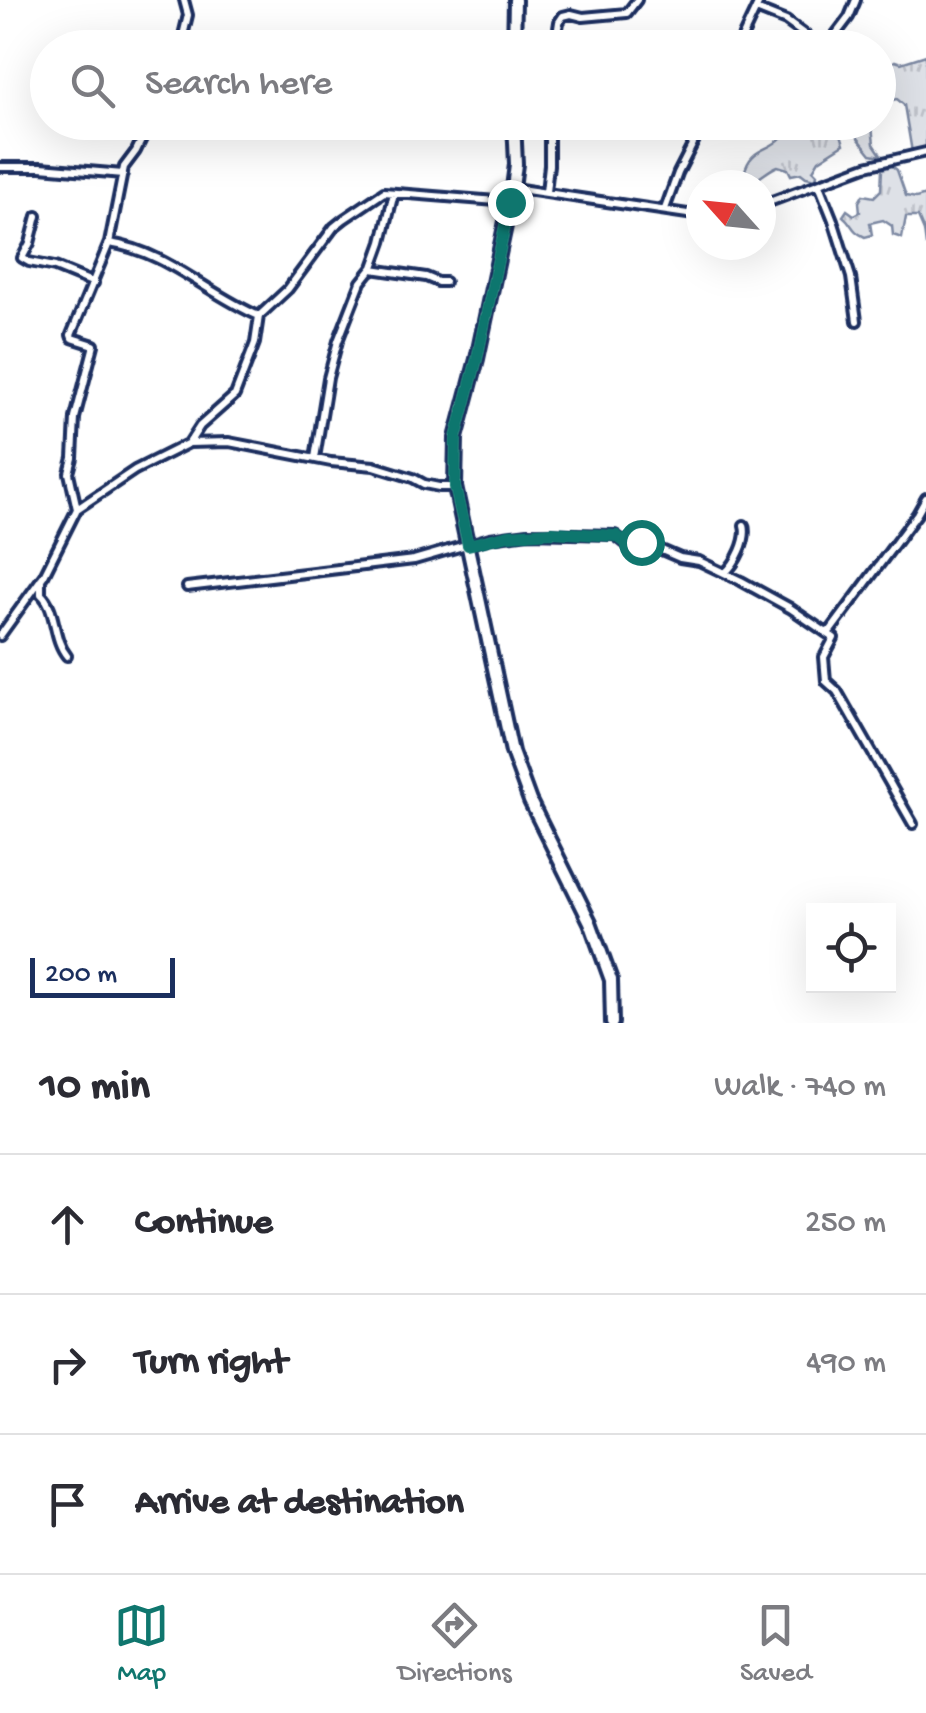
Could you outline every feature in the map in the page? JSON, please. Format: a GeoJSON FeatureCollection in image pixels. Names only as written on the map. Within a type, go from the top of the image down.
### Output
{"type":"FeatureCollection","features":[{"type":"Feature","properties":{"kind":"main road"},"geometry":{"type":"LineString","coordinates":[[514,0],[514,30]]}},
{"type":"Feature","properties":{"kind":"main road"},"geometry":{"type":"LineString","coordinates":[[515,140],[514,188],[456,438],[455,487],[512,752],[530,801],[590,922],[611,980],[612,1023]]}},
{"type":"Feature","properties":{"kind":"street"},"geometry":{"type":"LineString","coordinates":[[184,0],[188,14],[184,30]]}},
{"type":"Feature","properties":{"kind":"street"},"geometry":{"type":"LineString","coordinates":[[557,30],[562,16],[627,13],[636,0]]}},
{"type":"Feature","properties":{"kind":"street"},"geometry":{"type":"LineString","coordinates":[[746,30],[760,0]]}},
{"type":"Feature","properties":{"kind":"street"},"geometry":{"type":"LineString","coordinates":[[841,30],[856,0]]}},
{"type":"Feature","properties":{"kind":"street"},"geometry":{"type":"LineString","coordinates":[[756,9],[798,30]]}},
{"type":"Feature","properties":{"kind":"street"},"geometry":{"type":"LineString","coordinates":[[76,509],[68,473],[73,458],[75,418],[94,344],[71,335],[109,243],[124,167],[141,140]]}},
{"type":"Feature","properties":{"kind":"street"},"geometry":{"type":"LineString","coordinates":[[546,192],[550,140]]}},
{"type":"Feature","properties":{"kind":"street"},"geometry":{"type":"LineString","coordinates":[[665,210],[695,140]]}},
{"type":"Feature","properties":{"kind":"street"},"geometry":{"type":"LineString","coordinates":[[776,200],[866,166],[926,152]]}},
{"type":"Feature","properties":{"kind":"street"},"geometry":{"type":"LineString","coordinates":[[0,167],[124,174]]}},
{"type":"Feature","properties":{"kind":"street"},"geometry":{"type":"LineString","coordinates":[[819,185],[848,265],[857,321]]}},
{"type":"Feature","properties":{"kind":"street"},"geometry":{"type":"LineString","coordinates":[[514,188],[686,214]]}},
{"type":"Feature","properties":{"kind":"street"},"geometry":{"type":"LineString","coordinates":[[189,443],[200,426],[235,394],[255,343],[259,316],[288,289],[336,225],[383,192],[510,202]]}},
{"type":"Feature","properties":{"kind":"street"},"geometry":{"type":"LineString","coordinates":[[314,458],[338,342],[361,282],[372,269],[394,193]]}},
{"type":"Feature","properties":{"kind":"street"},"geometry":{"type":"LineString","coordinates":[[36,216],[30,244],[22,258],[55,266],[94,283]]}},
{"type":"Feature","properties":{"kind":"street"},"geometry":{"type":"LineString","coordinates":[[109,243],[131,246],[160,260],[259,316]]}},
{"type":"Feature","properties":{"kind":"street"},"geometry":{"type":"LineString","coordinates":[[372,269],[444,282]]}},
{"type":"Feature","properties":{"kind":"street"},"geometry":{"type":"LineString","coordinates":[[0,636],[41,578],[76,509],[135,470],[189,443],[230,442],[374,466],[424,484],[455,487]]}},
{"type":"Feature","properties":{"kind":"street"},"geometry":{"type":"LineString","coordinates":[[826,632],[926,498]]}},
{"type":"Feature","properties":{"kind":"street"},"geometry":{"type":"LineString","coordinates":[[725,573],[733,566],[746,533],[744,526]]}},
{"type":"Feature","properties":{"kind":"street"},"geometry":{"type":"LineString","coordinates":[[187,586],[414,560],[490,538],[528,533],[615,536],[630,546],[643,542],[725,573],[790,608],[834,638],[824,657],[826,681],[838,691],[913,824]]}},
{"type":"Feature","properties":{"kind":"street"},"geometry":{"type":"LineString","coordinates":[[41,578],[41,594],[48,601],[56,637],[67,656]]}},
{"type":"Feature","properties":{"kind":"green space"},"geometry":{"type":"Polygon","coordinates":[[[926,55],[926,150],[912,152],[904,105],[896,99],[896,61],[926,55]]]}},
{"type":"Feature","properties":{"kind":"green space"},"geometry":{"type":"Polygon","coordinates":[[[778,140],[843,140],[844,144],[819,160],[813,170],[816,179],[801,173],[791,175],[788,169],[778,166],[771,170],[745,170],[755,154],[778,140]]]}},
{"type":"Feature","properties":{"kind":"green space"},"geometry":{"type":"Polygon","coordinates":[[[860,140],[874,140],[882,156],[871,154],[860,140]]]}},
{"type":"Feature","properties":{"kind":"green space"},"geometry":{"type":"Polygon","coordinates":[[[892,166],[906,196],[926,195],[926,246],[918,217],[906,217],[902,238],[893,235],[892,226],[883,220],[870,223],[872,235],[865,237],[843,216],[847,210],[854,215],[860,212],[863,195],[874,197],[881,190],[882,169],[892,166]]]}},
{"type":"Feature","properties":{"kind":"route"},"geometry":{"type":"LineString","coordinates":[[510,202],[456,438],[455,487],[468,545],[509,535],[552,532],[617,536],[630,546],[641,542]]}}]}
